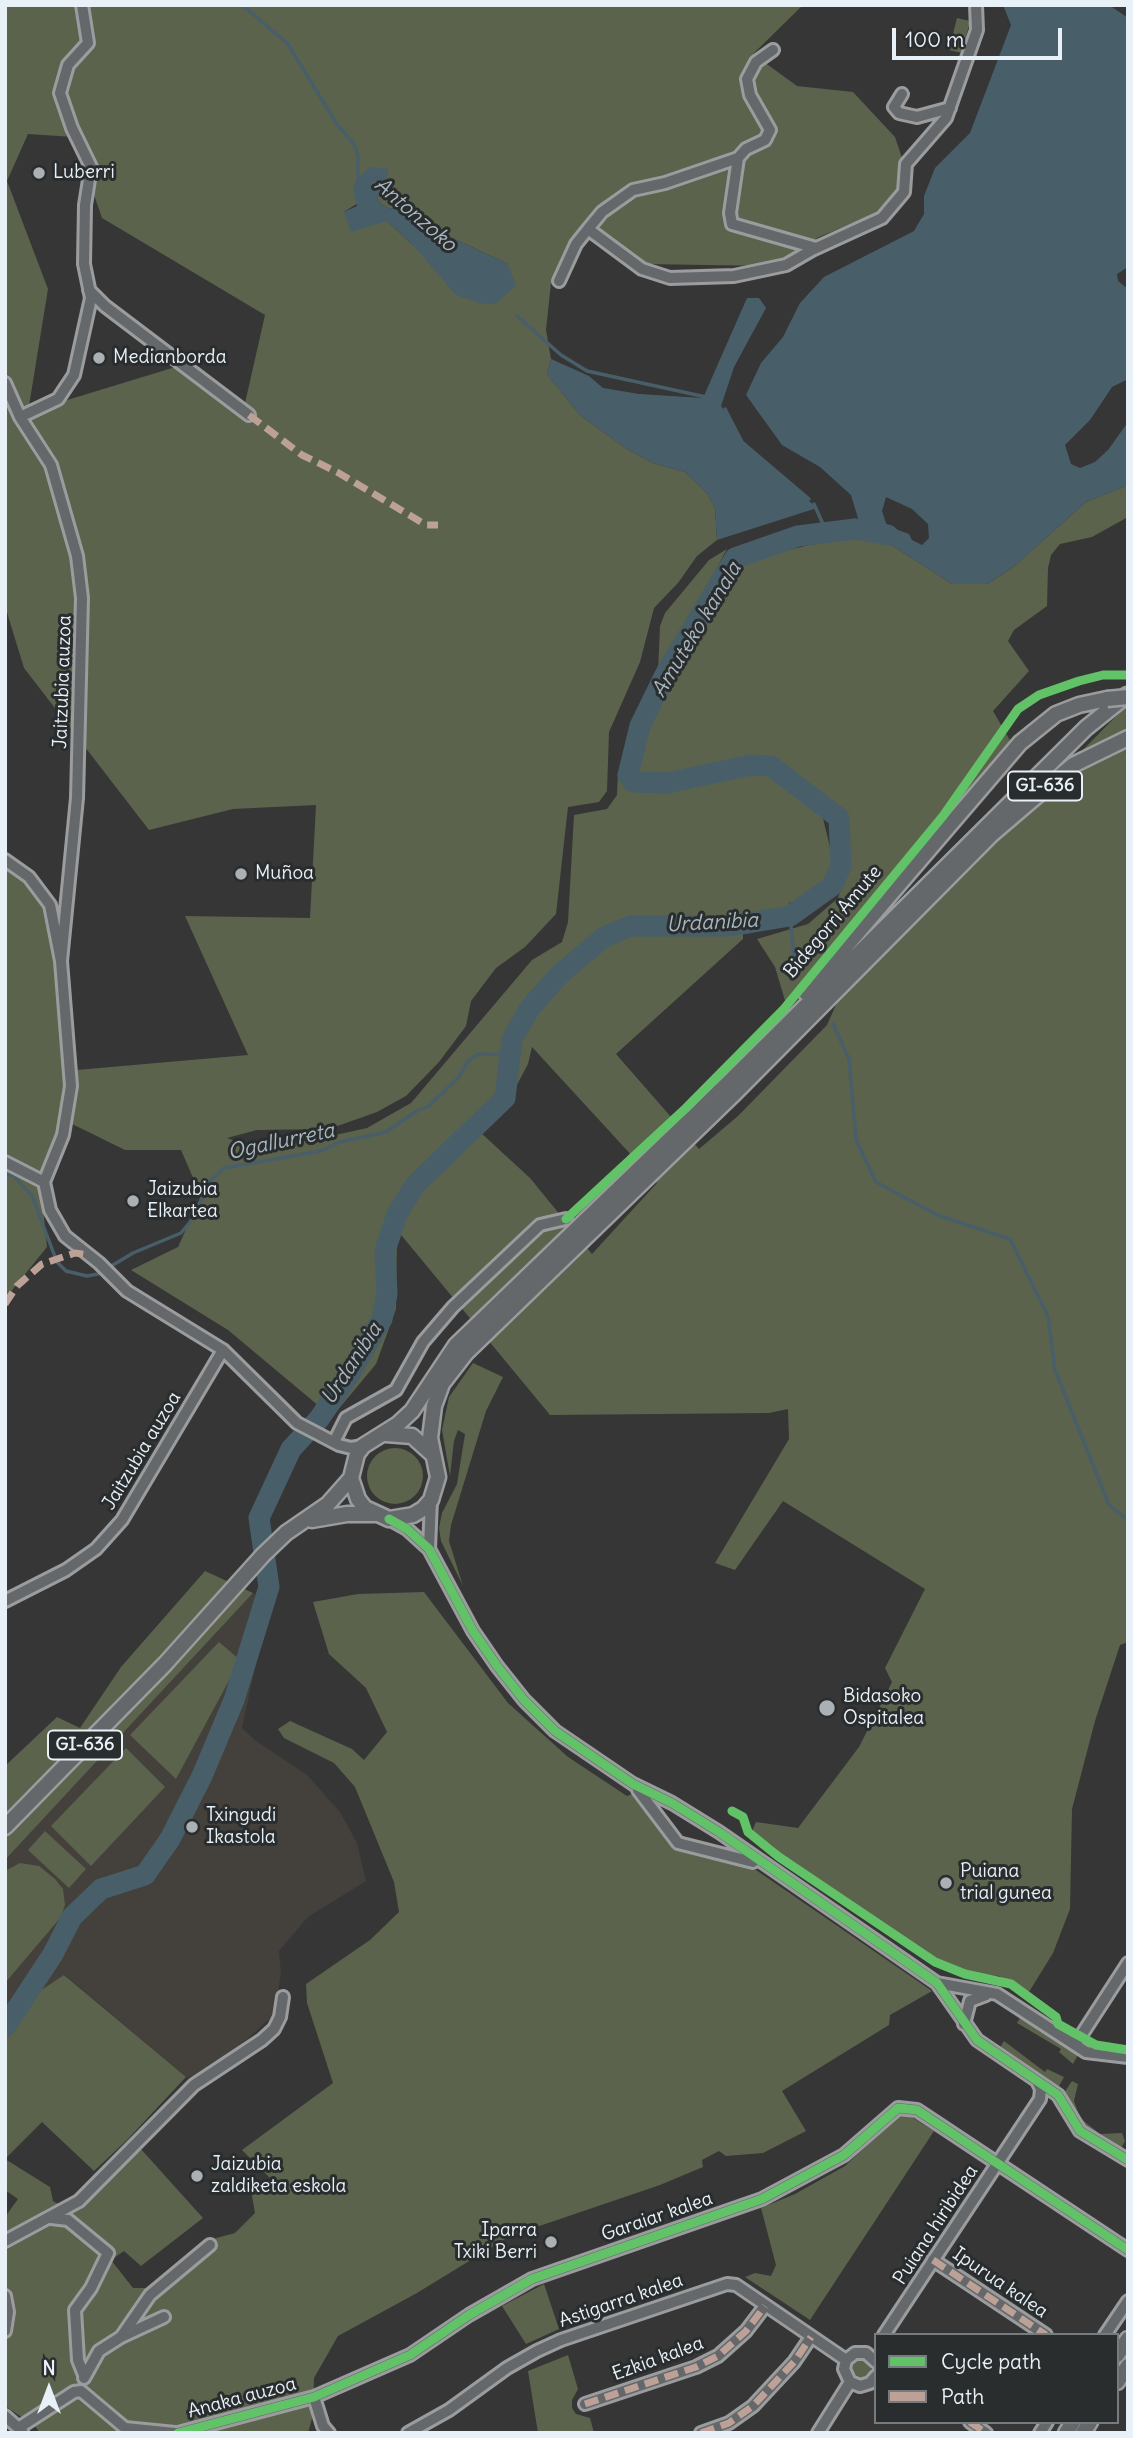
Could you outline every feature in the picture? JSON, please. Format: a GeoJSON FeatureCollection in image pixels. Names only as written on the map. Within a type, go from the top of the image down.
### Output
{"type":"FeatureCollection","features":[{"type":"Feature","properties":{"kind":"main road","name":"GI-636"},"geometry":{"type":"LineString","coordinates":[[5,1827],[165,1664],[278,1540],[334,1498],[351,1474],[363,1446],[384,1434],[412,1411],[456,1345],[727,1084],[1020,743],[1056,714],[1079,705],[1128,696]]}},
{"type":"Feature","properties":{"kind":"main road"},"geometry":{"type":"LineString","coordinates":[[727,1084],[1086,728],[1128,696]]}},
{"type":"Feature","properties":{"kind":"main road","name":"GI-636"},"geometry":{"type":"LineString","coordinates":[[304,1522],[332,1515],[412,1515],[432,1498],[438,1477],[432,1454],[434,1406],[442,1384],[466,1353],[736,1093],[990,835],[1073,765],[1128,738]]}},
{"type":"Feature","properties":{"kind":"main road"},"geometry":{"type":"LineString","coordinates":[[990,835],[1025,789]]}},
{"type":"Feature","properties":{"kind":"main road"},"geometry":{"type":"LineString","coordinates":[[384,1434],[412,1436],[432,1454]]}},
{"type":"Feature","properties":{"kind":"main road"},"geometry":{"type":"LineString","coordinates":[[351,1474],[358,1499],[382,1517]]}},
{"type":"Feature","properties":{"kind":"street"},"geometry":{"type":"LineString","coordinates":[[20,417],[58,399],[74,375],[90,298],[84,264],[85,205],[91,167],[72,128],[60,93],[68,65],[88,43],[82,5]]}},
{"type":"Feature","properties":{"kind":"street"},"geometry":{"type":"LineString","coordinates":[[588,229],[642,269],[670,278],[734,276],[786,265],[816,247],[882,218],[904,192],[906,164],[946,118],[977,30],[976,5]]}},
{"type":"Feature","properties":{"kind":"street"},"geometry":{"type":"LineString","coordinates":[[559,281],[576,244],[588,229],[602,212],[633,190],[665,183],[738,158],[746,149],[765,140],[770,130],[750,95],[747,79],[756,62],[773,50]]}},
{"type":"Feature","properties":{"kind":"street"},"geometry":{"type":"LineString","coordinates":[[902,94],[894,107],[899,113],[916,117],[950,108]]}},
{"type":"Feature","properties":{"kind":"street"},"geometry":{"type":"LineString","coordinates":[[738,158],[730,213],[732,224],[816,247]]}},
{"type":"Feature","properties":{"kind":"street"},"geometry":{"type":"LineString","coordinates":[[89,290],[105,306],[249,415]]}},
{"type":"Feature","properties":{"kind":"street","name":"Jaitzubia auzoa"},"geometry":{"type":"LineString","coordinates":[[5,383],[20,417],[51,465],[77,556],[82,598],[77,798],[61,961]]}},
{"type":"Feature","properties":{"kind":"street","name":"Jaitzubia auzoa"},"geometry":{"type":"LineString","coordinates":[[5,860],[29,877],[44,895],[54,915],[61,961],[71,1086],[63,1135],[44,1182]]}},
{"type":"Feature","properties":{"kind":"street"},"geometry":{"type":"LineString","coordinates":[[5,1162],[44,1182],[50,1210],[59,1228],[73,1244],[90,1255],[135,1296],[223,1350],[297,1423],[333,1442],[351,1448],[363,1446]]}},
{"type":"Feature","properties":{"kind":"street"},"geometry":{"type":"LineString","coordinates":[[333,1442],[346,1418],[396,1390],[423,1342],[453,1307],[540,1225],[566,1219]]}},
{"type":"Feature","properties":{"kind":"street","name":"Jaitzubia auzoa"},"geometry":{"type":"LineString","coordinates":[[5,1601],[66,1570],[96,1549],[122,1520],[223,1350]]}},
{"type":"Feature","properties":{"kind":"street"},"geometry":{"type":"LineString","coordinates":[[333,1442],[348,1455],[351,1474]]}},
{"type":"Feature","properties":{"kind":"street"},"geometry":{"type":"LineString","coordinates":[[429,1549],[432,1498]]}},
{"type":"Feature","properties":{"kind":"street"},"geometry":{"type":"LineString","coordinates":[[382,1517],[407,1529],[429,1549],[473,1631],[524,1700],[555,1731],[633,1784],[672,1803],[719,1832],[937,1983],[964,2024],[983,2045],[1058,2095],[1080,2131],[1128,2160]]}},
{"type":"Feature","properties":{"kind":"street"},"geometry":{"type":"LineString","coordinates":[[633,1784],[678,1843],[728,1854],[766,1867]]}},
{"type":"Feature","properties":{"kind":"street"},"geometry":{"type":"LineString","coordinates":[[668,1830],[667,1815],[672,1803]]}},
{"type":"Feature","properties":{"kind":"street"},"geometry":{"type":"LineString","coordinates":[[689,1847],[706,1845],[719,1832]]}},
{"type":"Feature","properties":{"kind":"street"},"geometry":{"type":"LineString","coordinates":[[1076,2045],[1127,1966]]}},
{"type":"Feature","properties":{"kind":"street"},"geometry":{"type":"LineString","coordinates":[[937,1983],[985,1991],[1003,1997],[1091,2054],[1128,2057]]}},
{"type":"Feature","properties":{"kind":"street"},"geometry":{"type":"LineString","coordinates":[[5,2241],[51,2218],[86,2194],[194,2085],[232,2061],[274,2029],[280,2017],[283,1997]]}},
{"type":"Feature","properties":{"kind":"street"},"geometry":{"type":"LineString","coordinates":[[964,2024],[966,2009],[973,1998],[1003,1997]]}},
{"type":"Feature","properties":{"kind":"street"},"geometry":{"type":"LineString","coordinates":[[1036,2080],[1041,2089],[1040,2099]]}},
{"type":"Feature","properties":{"kind":"street"},"geometry":{"type":"LineString","coordinates":[[1040,2099],[1048,2094],[1058,2095]]}},
{"type":"Feature","properties":{"kind":"street","name":"Puiana hiribidea"},"geometry":{"type":"LineString","coordinates":[[885,2333],[1040,2099]]}},
{"type":"Feature","properties":{"kind":"street","name":"Garaiar kalea"},"geometry":{"type":"LineString","coordinates":[[314,2397],[410,2356],[469,2315],[532,2279],[762,2199],[803,2180],[844,2155],[898,2108],[917,2110],[1128,2250]]}},
{"type":"Feature","properties":{"kind":"street"},"geometry":{"type":"LineString","coordinates":[[51,2218],[68,2220],[108,2253],[91,2288],[75,2310],[78,2360],[84,2375]]}},
{"type":"Feature","properties":{"kind":"street"},"geometry":{"type":"LineString","coordinates":[[121,2337],[150,2295],[210,2245]]}},
{"type":"Feature","properties":{"kind":"street","name":"Ipurua kalea"},"geometry":{"type":"LineString","coordinates":[[933,2260],[1043,2333]]}},
{"type":"Feature","properties":{"kind":"street","name":"Astigarra kalea"},"geometry":{"type":"LineString","coordinates":[[408,2433],[449,2410],[507,2368],[561,2340],[727,2284],[736,2285],[846,2360]]}},
{"type":"Feature","properties":{"kind":"street"},"geometry":{"type":"LineString","coordinates":[[5,2296],[8,2312],[5,2331]]}},
{"type":"Feature","properties":{"kind":"street"},"geometry":{"type":"LineString","coordinates":[[1106,2333],[1128,2301]]}},
{"type":"Feature","properties":{"kind":"street","name":"Ezkia kalea"},"geometry":{"type":"LineString","coordinates":[[585,2404],[696,2367],[718,2356],[747,2331],[765,2306]]}},
{"type":"Feature","properties":{"kind":"street"},"geometry":{"type":"LineString","coordinates":[[5,2416],[22,2430],[67,2396],[81,2391],[84,2375],[99,2351],[121,2337],[164,2317]]}},
{"type":"Feature","properties":{"kind":"street"},"geometry":{"type":"LineString","coordinates":[[701,2433],[729,2423],[753,2406],[794,2362],[811,2337]]}},
{"type":"Feature","properties":{"kind":"street"},"geometry":{"type":"LineString","coordinates":[[850,2382],[844,2369],[846,2360],[860,2352],[874,2355]]}},
{"type":"Feature","properties":{"kind":"street"},"geometry":{"type":"LineString","coordinates":[[850,2382],[865,2385],[874,2378]]}},
{"type":"Feature","properties":{"kind":"street"},"geometry":{"type":"LineString","coordinates":[[818,2433],[850,2382]]}},
{"type":"Feature","properties":{"kind":"street","name":"Anaka auzoa"},"geometry":{"type":"LineString","coordinates":[[81,2391],[125,2428],[177,2433],[314,2397]]}},
{"type":"Feature","properties":{"kind":"street"},"geometry":{"type":"LineString","coordinates":[[314,2397],[323,2426],[329,2433]]}},
{"type":"Feature","properties":{"kind":"shaded area","name":"Txingudi Ikastola"},"geometry":{"type":"Polygon","coordinates":[[[253,1593],[270,1599],[242,1728],[256,1741],[307,1775],[340,1812],[357,1843],[366,1881],[308,1917],[279,1951],[281,1972],[275,2014],[228,2056],[196,2076],[186,2077],[65,1975],[5,2014],[5,1860],[253,1593]]]}},
{"type":"Feature","properties":{"kind":"green space"},"geometry":{"type":"Polygon","coordinates":[[[5,5],[803,5],[753,54],[797,86],[853,92],[895,137],[903,161],[900,187],[879,212],[819,237],[771,266],[643,264],[582,226],[551,283],[546,330],[551,359],[547,374],[580,415],[627,449],[653,463],[685,472],[707,493],[715,508],[717,540],[697,556],[678,583],[654,608],[640,662],[609,732],[607,791],[599,802],[568,807],[556,914],[525,947],[496,968],[471,1001],[466,1026],[439,1062],[406,1096],[377,1112],[329,1129],[257,1130],[227,1138],[256,1148],[317,1139],[367,1128],[411,1103],[532,960],[562,942],[568,922],[574,815],[607,809],[617,795],[618,772],[623,773],[631,789],[661,790],[759,770],[779,778],[822,814],[834,864],[825,884],[806,899],[789,903],[788,910],[686,922],[642,919],[620,926],[635,932],[743,932],[743,939],[616,1054],[699,1149],[738,1116],[827,1025],[839,998],[1128,704],[1128,1642],[1120,1645],[1095,1721],[1072,1809],[1070,1909],[1053,1953],[1029,1992],[999,1976],[967,1973],[939,1962],[783,1856],[752,1831],[756,1822],[798,1828],[859,1747],[892,1682],[885,1668],[925,1589],[783,1501],[735,1570],[715,1563],[789,1439],[788,1409],[769,1413],[550,1415],[397,1230],[396,1309],[376,1364],[332,1417],[228,1330],[131,1270],[178,1247],[205,1187],[194,1180],[181,1150],[125,1150],[66,1121],[40,1180],[47,1247],[5,1299],[5,864],[40,894],[51,927],[65,1071],[248,1055],[185,916],[310,918],[316,805],[233,809],[149,830],[24,668],[5,606],[5,5]],[[28,134],[7,181],[48,289],[28,412],[182,365],[243,412],[265,315],[102,218],[74,137],[28,134]],[[386,185],[344,212],[387,221],[413,245],[508,264],[442,233],[402,209],[388,208],[381,204],[377,198],[386,185]],[[532,1047],[528,1064],[510,1098],[480,1132],[530,1178],[592,1254],[657,1183],[532,1047]]]}},
{"type":"Feature","properties":{"kind":"green space"},"geometry":{"type":"Polygon","coordinates":[[[957,18],[970,21],[962,53],[949,50],[957,18]]]}},
{"type":"Feature","properties":{"kind":"green space"},"geometry":{"type":"Polygon","coordinates":[[[1128,485],[1128,517],[1092,537],[1060,544],[1051,555],[1048,568],[1047,606],[1014,630],[1008,641],[1029,671],[993,711],[1011,742],[786,1004],[775,967],[757,939],[808,924],[838,898],[851,861],[841,813],[774,761],[744,758],[669,776],[641,775],[638,763],[660,700],[744,561],[809,545],[864,538],[893,546],[952,584],[987,584],[1012,568],[1086,502],[1128,485]]]}},
{"type":"Feature","properties":{"kind":"green space"},"geometry":{"type":"Polygon","coordinates":[[[727,549],[676,645],[658,673],[660,626],[665,613],[709,560],[727,549]]]}},
{"type":"Feature","properties":{"kind":"green space"},"geometry":{"type":"Polygon","coordinates":[[[473,1363],[503,1377],[486,1411],[451,1525],[449,1541],[463,1586],[441,1541],[439,1528],[442,1513],[457,1484],[465,1434],[458,1430],[450,1476],[442,1430],[449,1397],[473,1363]]]}},
{"type":"Feature","properties":{"kind":"green space"},"geometry":{"type":"Polygon","coordinates":[[[389,1448],[401,1448],[415,1456],[423,1470],[421,1487],[415,1496],[401,1504],[389,1504],[372,1492],[367,1482],[367,1470],[379,1453],[389,1448]]]}},
{"type":"Feature","properties":{"kind":"green space"},"geometry":{"type":"Polygon","coordinates":[[[205,1571],[253,1593],[5,1860],[5,1766],[57,1717],[80,1728],[121,1667],[205,1571]]]}},
{"type":"Feature","properties":{"kind":"green space"},"geometry":{"type":"Polygon","coordinates":[[[424,1592],[508,1703],[568,1757],[627,1796],[635,1793],[672,1846],[756,1870],[932,1991],[890,2015],[889,2025],[782,2091],[806,2131],[763,2153],[726,2156],[719,2151],[702,2160],[703,2167],[660,2185],[510,2236],[417,2293],[338,2336],[314,2378],[313,2415],[308,2433],[40,2433],[35,2426],[5,2406],[5,2217],[18,2199],[5,2190],[5,2159],[50,2187],[53,2201],[72,2212],[140,2148],[203,2218],[141,2266],[124,2251],[111,2260],[133,2288],[148,2288],[196,2248],[209,2240],[235,2233],[255,2213],[250,2185],[272,2180],[242,2150],[333,2083],[307,2003],[306,1984],[370,1940],[399,1912],[394,1882],[355,1787],[334,1763],[284,1738],[278,1729],[290,1721],[352,1749],[364,1760],[387,1732],[366,1688],[329,1654],[313,1602],[358,1594],[424,1592]]]}},
{"type":"Feature","properties":{"kind":"green space"},"geometry":{"type":"Polygon","coordinates":[[[219,1642],[240,1660],[176,1779],[130,1735],[219,1642]]]}},
{"type":"Feature","properties":{"kind":"green space"},"geometry":{"type":"Polygon","coordinates":[[[126,1748],[165,1787],[91,1866],[51,1826],[126,1748]]]}},
{"type":"Feature","properties":{"kind":"green space"},"geometry":{"type":"Polygon","coordinates":[[[45,1831],[86,1869],[69,1888],[28,1850],[45,1831]]]}},
{"type":"Feature","properties":{"kind":"green space"},"geometry":{"type":"Polygon","coordinates":[[[20,1863],[39,1866],[55,1879],[63,1889],[65,1905],[61,1917],[5,1983],[5,1871],[20,1863]]]}},
{"type":"Feature","properties":{"kind":"green space"},"geometry":{"type":"Polygon","coordinates":[[[64,1975],[186,2077],[94,2171],[42,2122],[5,2159],[5,2014],[64,1975]]]}},
{"type":"Feature","properties":{"kind":"green space"},"geometry":{"type":"Polygon","coordinates":[[[1022,2015],[1079,2053],[1073,2064],[1059,2052],[1061,2049],[1017,2023],[1022,2015]]]}},
{"type":"Feature","properties":{"kind":"green space"},"geometry":{"type":"Polygon","coordinates":[[[1004,2041],[1045,2072],[1047,2069],[1064,2077],[1058,2088],[999,2049],[1004,2041]]]}},
{"type":"Feature","properties":{"kind":"green space"},"geometry":{"type":"Polygon","coordinates":[[[1072,2081],[1078,2084],[1074,2101],[1080,2118],[1100,2134],[1122,2133],[1125,2141],[1121,2148],[1082,2128],[1064,2093],[1072,2081]]]}},
{"type":"Feature","properties":{"kind":"green space"},"geometry":{"type":"Polygon","coordinates":[[[907,2114],[934,2131],[810,2320],[745,2277],[755,2273],[771,2276],[776,2265],[761,2208],[795,2194],[845,2166],[897,2117],[907,2114]]]}},
{"type":"Feature","properties":{"kind":"green space"},"geometry":{"type":"Polygon","coordinates":[[[544,2284],[559,2329],[526,2344],[502,2306],[544,2284]]]}},
{"type":"Feature","properties":{"kind":"green space"},"geometry":{"type":"Polygon","coordinates":[[[568,2355],[578,2389],[572,2400],[572,2408],[576,2414],[590,2418],[594,2433],[538,2433],[528,2371],[568,2355]]]}},
{"type":"Feature","properties":{"kind":"green space"},"geometry":{"type":"Polygon","coordinates":[[[861,2359],[868,2362],[871,2369],[868,2376],[861,2379],[854,2376],[851,2369],[854,2362],[861,2359]]]}},
{"type":"Feature","properties":{"kind":"water"},"geometry":{"type":"Polygon","coordinates":[[[1003,5],[1109,5],[1128,18],[1128,267],[1117,274],[1118,281],[1128,289],[1128,379],[1112,387],[1090,420],[1065,445],[1071,464],[1080,468],[1095,462],[1108,450],[1128,422],[1128,485],[1086,502],[1012,568],[987,584],[952,584],[893,546],[864,538],[851,495],[820,467],[782,445],[746,395],[761,363],[783,337],[800,303],[824,277],[914,231],[924,214],[924,196],[935,168],[970,133],[1011,25],[1003,5]],[[886,497],[882,511],[887,526],[909,534],[912,540],[922,545],[929,538],[928,524],[912,509],[886,497]]]}},
{"type":"Feature","properties":{"kind":"water"},"geometry":{"type":"Polygon","coordinates":[[[371,167],[388,169],[386,185],[377,198],[381,204],[388,208],[402,209],[442,233],[508,264],[516,286],[495,304],[483,304],[456,295],[413,245],[387,221],[351,232],[344,212],[357,206],[353,189],[356,179],[371,167]]]}},
{"type":"Feature","properties":{"kind":"water"},"geometry":{"type":"Polygon","coordinates":[[[747,298],[759,298],[766,308],[734,367],[721,406],[743,442],[817,508],[717,540],[715,508],[707,493],[685,472],[653,463],[627,449],[580,415],[547,374],[551,359],[589,376],[603,388],[639,394],[703,398],[747,298]]]}},
{"type":"Feature","properties":{"kind":"waterway","name":"Antonzoko"},"geometry":{"type":"LineString","coordinates":[[242,5],[288,44],[336,123],[354,144],[358,155],[358,181]]}},
{"type":"Feature","properties":{"kind":"waterway","name":"Antonzoko"},"geometry":{"type":"LineString","coordinates":[[517,316],[561,355],[587,371],[706,397]]}},
{"type":"Feature","properties":{"kind":"waterway","name":"Antonzoko"},"geometry":{"type":"LineString","coordinates":[[725,409],[742,442],[809,499]]}},
{"type":"Feature","properties":{"kind":"waterway","name":"Antonzoko"},"geometry":{"type":"LineString","coordinates":[[814,504],[827,533]]}},
{"type":"Feature","properties":{"kind":"waterway","name":"Urdanibia"},"geometry":{"type":"LineString","coordinates":[[5,2027],[53,1954],[72,1917],[101,1889],[145,1875],[170,1839],[202,1776],[234,1700],[269,1587],[259,1518],[291,1449],[319,1419],[382,1319],[387,1294],[385,1251],[397,1214],[415,1185],[505,1098],[512,1039],[530,1008],[559,975],[604,937],[631,926],[730,926],[790,916],[832,886],[841,866],[839,818],[771,766],[751,765],[667,783],[633,782],[628,775],[640,726],[667,671],[735,558],[798,536],[855,529],[888,535]]}},
{"type":"Feature","properties":{"kind":"waterway"},"geometry":{"type":"LineString","coordinates":[[790,916],[795,965]]}},
{"type":"Feature","properties":{"kind":"waterway"},"geometry":{"type":"LineString","coordinates":[[833,1024],[849,1059],[856,1140],[876,1182],[937,1215],[1010,1239],[1048,1316],[1055,1370],[1109,1505],[1128,1520]]}},
{"type":"Feature","properties":{"kind":"waterway","name":"Ogallurreta"},"geometry":{"type":"LineString","coordinates":[[5,1174],[13,1175],[32,1196],[57,1262],[66,1271],[87,1276],[98,1274],[133,1253],[181,1233],[199,1211],[204,1187],[224,1168],[321,1151],[340,1142],[386,1132],[429,1106],[458,1078],[469,1060],[478,1054],[510,1055]]}},
{"type":"Feature","properties":{"kind":"marked path"},"geometry":{"type":"LineString","coordinates":[[249,415],[302,455],[337,472],[426,525],[438,525]]}},
{"type":"Feature","properties":{"kind":"marked path"},"geometry":{"type":"LineString","coordinates":[[5,1304],[17,1286],[42,1264],[75,1253],[90,1255]]}},
{"type":"Feature","properties":{"kind":"marked path"},"geometry":{"type":"LineString","coordinates":[[933,2260],[1043,2333]]}},
{"type":"Feature","properties":{"kind":"marked path"},"geometry":{"type":"LineString","coordinates":[[585,2404],[696,2367],[718,2356],[746,2331],[765,2306]]}},
{"type":"Feature","properties":{"kind":"marked path"},"geometry":{"type":"LineString","coordinates":[[701,2433],[729,2423],[753,2406],[794,2362],[811,2337]]}},
{"type":"Feature","properties":{"kind":"marked path"},"geometry":{"type":"LineString","coordinates":[[973,2424],[986,2433]]}},
{"type":"Feature","properties":{"kind":"cycle path","name":"Bidegorri Amute"},"geometry":{"type":"LineString","coordinates":[[566,1219],[686,1108],[783,1010],[943,816],[1018,709],[1039,695],[1079,681],[1103,675],[1128,675]]}},
{"type":"Feature","properties":{"kind":"cycle path"},"geometry":{"type":"LineString","coordinates":[[389,1519],[407,1529],[429,1549],[473,1631],[497,1666],[524,1700],[555,1731],[633,1784],[672,1803],[719,1832],[937,1983],[977,2040],[1058,2095],[1080,2131],[1128,2160]]}},
{"type":"Feature","properties":{"kind":"cycle path"},"geometry":{"type":"LineString","coordinates":[[732,1811],[743,1817],[748,1832],[779,1857],[935,1962],[965,1974],[1011,1984],[1056,2017],[1058,2024],[1096,2045],[1128,2050]]}},
{"type":"Feature","properties":{"kind":"cycle path"},"geometry":{"type":"LineString","coordinates":[[178,2433],[314,2397],[410,2355],[469,2315],[532,2279],[762,2199],[844,2155],[898,2108],[917,2110],[1128,2250]]}},
{"type":"Feature","properties":{"kind":"place","name":"Luberri"},"geometry":{"type":"Point","coordinates":[39,173]}},
{"type":"Feature","properties":{"kind":"place","name":"Medianborda"},"geometry":{"type":"Point","coordinates":[99,358]}},
{"type":"Feature","properties":{"kind":"place","name":"Muñoa"},"geometry":{"type":"Point","coordinates":[241,874]}},
{"type":"Feature","properties":{"kind":"place","name":"Jaizubia Elkartea"},"geometry":{"type":"Point","coordinates":[133,1201]}},
{"type":"Feature","properties":{"kind":"place","name":"Bidasoko Ospitalea"},"geometry":{"type":"Point","coordinates":[827,1708]}},
{"type":"Feature","properties":{"kind":"place","name":"Txingudi Ikastola"},"geometry":{"type":"Point","coordinates":[192,1827]}},
{"type":"Feature","properties":{"kind":"place","name":"Puiana trial gunea"},"geometry":{"type":"Point","coordinates":[946,1883]}},
{"type":"Feature","properties":{"kind":"place","name":"Jaizubia zaldiketa eskola"},"geometry":{"type":"Point","coordinates":[197,2176]}},
{"type":"Feature","properties":{"kind":"place","name":"Iparra Txiki Berri"},"geometry":{"type":"Point","coordinates":[551,2242]}},
{"type":"Feature","properties":{"kind":"water label","name":"Amuteko kanala"},"geometry":{"type":"Point","coordinates":[697,630]}}]}
